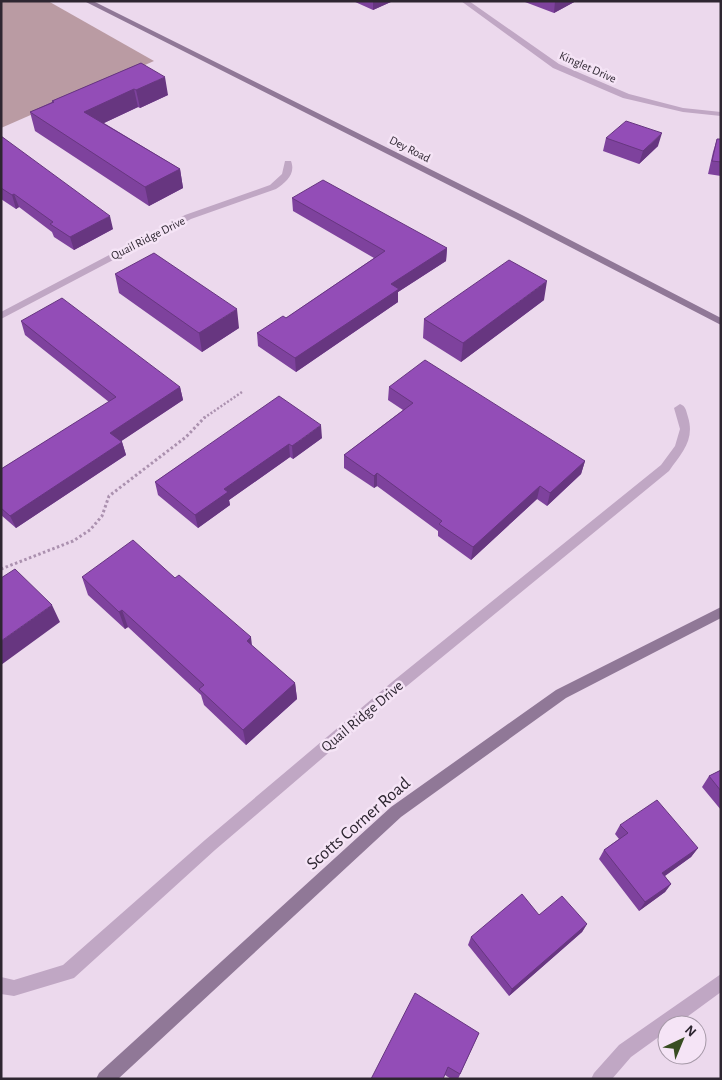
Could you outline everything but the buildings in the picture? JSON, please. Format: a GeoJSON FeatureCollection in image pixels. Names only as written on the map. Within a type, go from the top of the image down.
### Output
{"type":"FeatureCollection","features":[{"type":"Feature","properties":{"kind":"main road","name":"Dey Road"},"geometry":{"type":"LineString","coordinates":[[87,1],[519,218],[721,322]]}},
{"type":"Feature","properties":{"kind":"main road","name":"Scotts Corner Road"},"geometry":{"type":"LineString","coordinates":[[105,1079],[396,812],[561,694],[721,612]]}},
{"type":"Feature","properties":{"kind":"street","name":"Kinglet Drive"},"geometry":{"type":"LineString","coordinates":[[464,1],[556,66],[626,96],[683,110],[721,114]]}},
{"type":"Feature","properties":{"kind":"street","name":"Quail Ridge Drive"},"geometry":{"type":"LineString","coordinates":[[1,316],[188,217],[273,187],[284,180],[289,168],[288,163]]}},
{"type":"Feature","properties":{"kind":"street","name":"Quail Ridge Drive"},"geometry":{"type":"LineString","coordinates":[[1,985],[14,988],[68,972],[210,845],[397,686],[665,468],[680,447],[686,429],[680,408]]}},
{"type":"Feature","properties":{"kind":"street"},"geometry":{"type":"LineString","coordinates":[[600,1079],[625,1051],[721,982]]}},
{"type":"Feature","properties":{"kind":"path"},"geometry":{"type":"LineString","coordinates":[[1,569],[73,541],[90,530],[102,516],[109,496],[186,437],[205,418],[242,392]]}},
{"type":"Feature","properties":{"kind":"shaded area"},"geometry":{"type":"Polygon","coordinates":[[[1,1],[48,1],[154,61],[1,128],[1,1]]]}}]}
